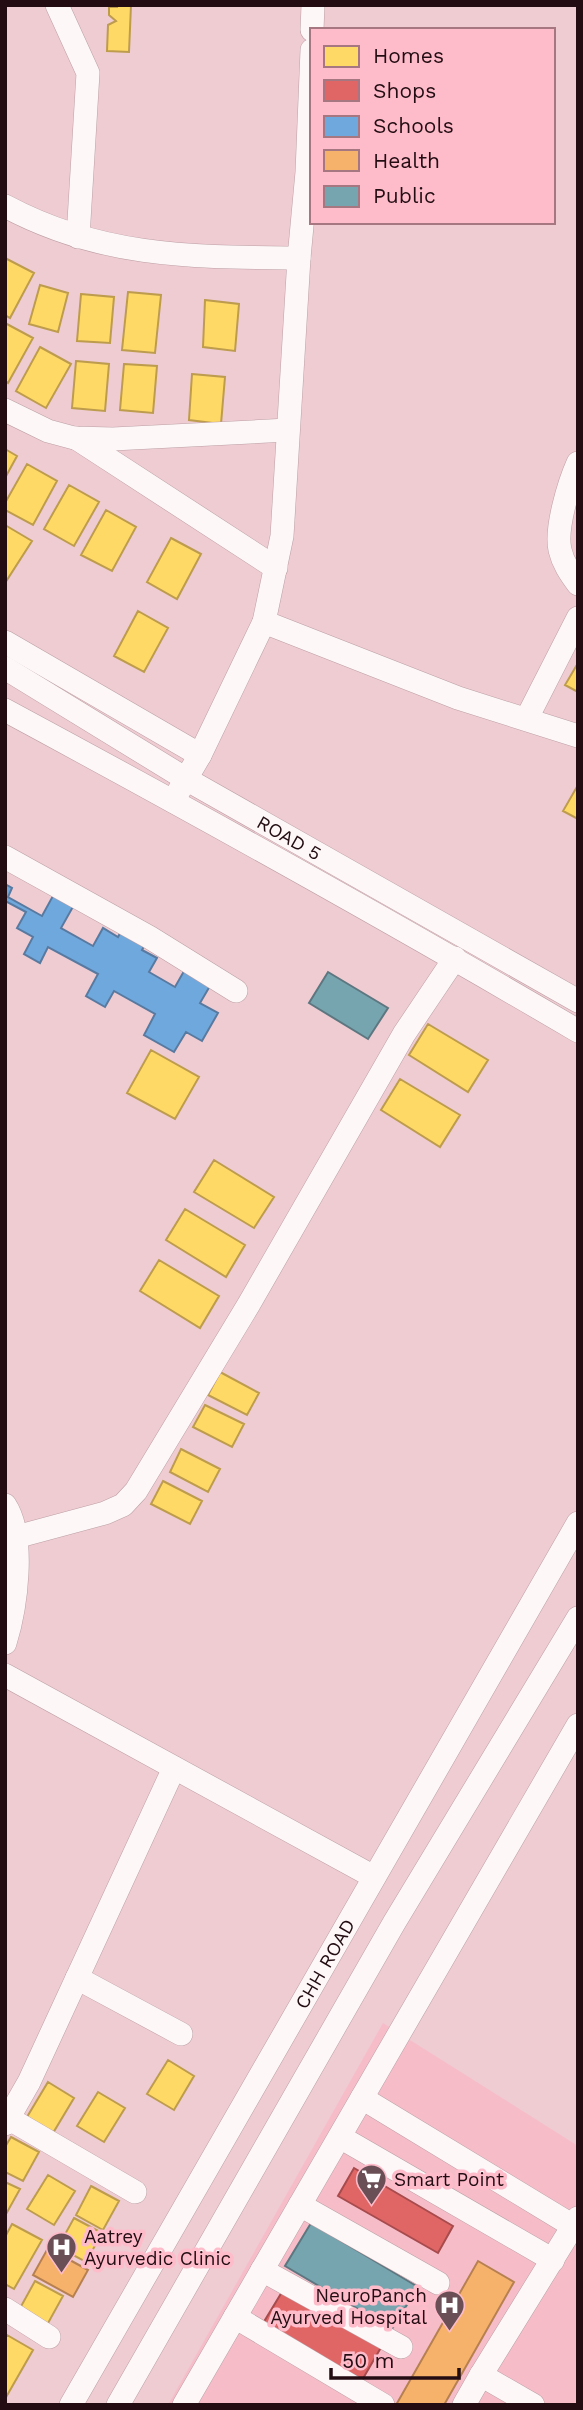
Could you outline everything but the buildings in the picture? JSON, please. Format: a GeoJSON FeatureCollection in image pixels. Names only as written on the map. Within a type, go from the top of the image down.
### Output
{"type":"FeatureCollection","features":[{"type":"Feature","properties":{"kind":"street"},"geometry":{"type":"LineString","coordinates":[[57,5],[88,73],[78,237]]}},
{"type":"Feature","properties":{"kind":"street"},"geometry":{"type":"LineString","coordinates":[[313,5],[313,28]]}},
{"type":"Feature","properties":{"kind":"street"},"geometry":{"type":"LineString","coordinates":[[173,801],[200,755],[264,622],[276,568],[282,536],[310,99]]}},
{"type":"Feature","properties":{"kind":"street"},"geometry":{"type":"LineString","coordinates":[[5,206],[52,228],[127,250],[163,255],[299,258]]}},
{"type":"Feature","properties":{"kind":"street"},"geometry":{"type":"LineString","coordinates":[[5,410],[48,431],[74,438],[113,439],[288,430]]}},
{"type":"Feature","properties":{"kind":"street"},"geometry":{"type":"LineString","coordinates":[[74,438],[276,568]]}},
{"type":"Feature","properties":{"kind":"street"},"geometry":{"type":"LineString","coordinates":[[576,472],[560,528],[559,547],[565,565],[578,584]]}},
{"type":"Feature","properties":{"kind":"street"},"geometry":{"type":"LineString","coordinates":[[527,718],[578,618]]}},
{"type":"Feature","properties":{"kind":"street"},"geometry":{"type":"LineString","coordinates":[[264,622],[458,698],[578,736]]}},
{"type":"Feature","properties":{"kind":"street"},"geometry":{"type":"LineString","coordinates":[[5,642],[200,755]]}},
{"type":"Feature","properties":{"kind":"street","name":"ROAD 5"},"geometry":{"type":"LineString","coordinates":[[5,668],[186,779],[578,1001]]}},
{"type":"Feature","properties":{"kind":"street","name":"ROAD 5"},"geometry":{"type":"LineString","coordinates":[[5,710],[455,958],[578,1031]]}},
{"type":"Feature","properties":{"kind":"street"},"geometry":{"type":"LineString","coordinates":[[5,857],[149,937],[236,991]]}},
{"type":"Feature","properties":{"kind":"street"},"geometry":{"type":"LineString","coordinates":[[16,1537],[105,1514],[123,1505],[136,1491],[255,1293],[404,1034],[455,958]]}},
{"type":"Feature","properties":{"kind":"street"},"geometry":{"type":"LineString","coordinates":[[5,1505],[16,1537],[16,1579],[10,1629],[5,1643]]}},
{"type":"Feature","properties":{"kind":"street","name":"CHH ROAD"},"geometry":{"type":"LineString","coordinates":[[71,2405],[577,1526]]}},
{"type":"Feature","properties":{"kind":"street"},"geometry":{"type":"LineString","coordinates":[[118,2405],[394,1923],[578,1618]]}},
{"type":"Feature","properties":{"kind":"street"},"geometry":{"type":"LineString","coordinates":[[5,1675],[374,1877]]}},
{"type":"Feature","properties":{"kind":"street"},"geometry":{"type":"LineString","coordinates":[[184,2405],[578,1725]]}},
{"type":"Feature","properties":{"kind":"street"},"geometry":{"type":"LineString","coordinates":[[135,2192],[7,2121],[29,2082],[174,1768]]}},
{"type":"Feature","properties":{"kind":"street"},"geometry":{"type":"LineString","coordinates":[[77,1978],[181,2034]]}},
{"type":"Feature","properties":{"kind":"street"},"geometry":{"type":"LineString","coordinates":[[362,2098],[576,2224],[464,2405]]}},
{"type":"Feature","properties":{"kind":"street"},"geometry":{"type":"LineString","coordinates":[[340,2137],[553,2260]]}},
{"type":"Feature","properties":{"kind":"street"},"geometry":{"type":"LineString","coordinates":[[300,2205],[438,2283]]}},
{"type":"Feature","properties":{"kind":"street"},"geometry":{"type":"LineString","coordinates":[[262,2270],[401,2347]]}},
{"type":"Feature","properties":{"kind":"street"},"geometry":{"type":"LineString","coordinates":[[5,2309],[49,2336]]}},
{"type":"Feature","properties":{"kind":"street"},"geometry":{"type":"LineString","coordinates":[[235,2317],[383,2405]]}},
{"type":"Feature","properties":{"kind":"street"},"geometry":{"type":"LineString","coordinates":[[481,2375],[533,2405]]}},
{"type":"Feature","properties":{"kind":"shaded area"},"geometry":{"type":"Polygon","coordinates":[[[383,2023],[578,2146],[578,2405],[168,2405],[383,2023]]]}},
{"type":"Feature","properties":{"kind":"place","name":"Smart Point"},"geometry":{"type":"Point","coordinates":[371,2206]}},
{"type":"Feature","properties":{"kind":"place","name":"Aatrey Ayurvedic Clinic"},"geometry":{"type":"Point","coordinates":[61,2274]}},
{"type":"Feature","properties":{"kind":"place","name":"NeuroPanch Ayurved Hospital"},"geometry":{"type":"Point","coordinates":[450,2333]}}]}
